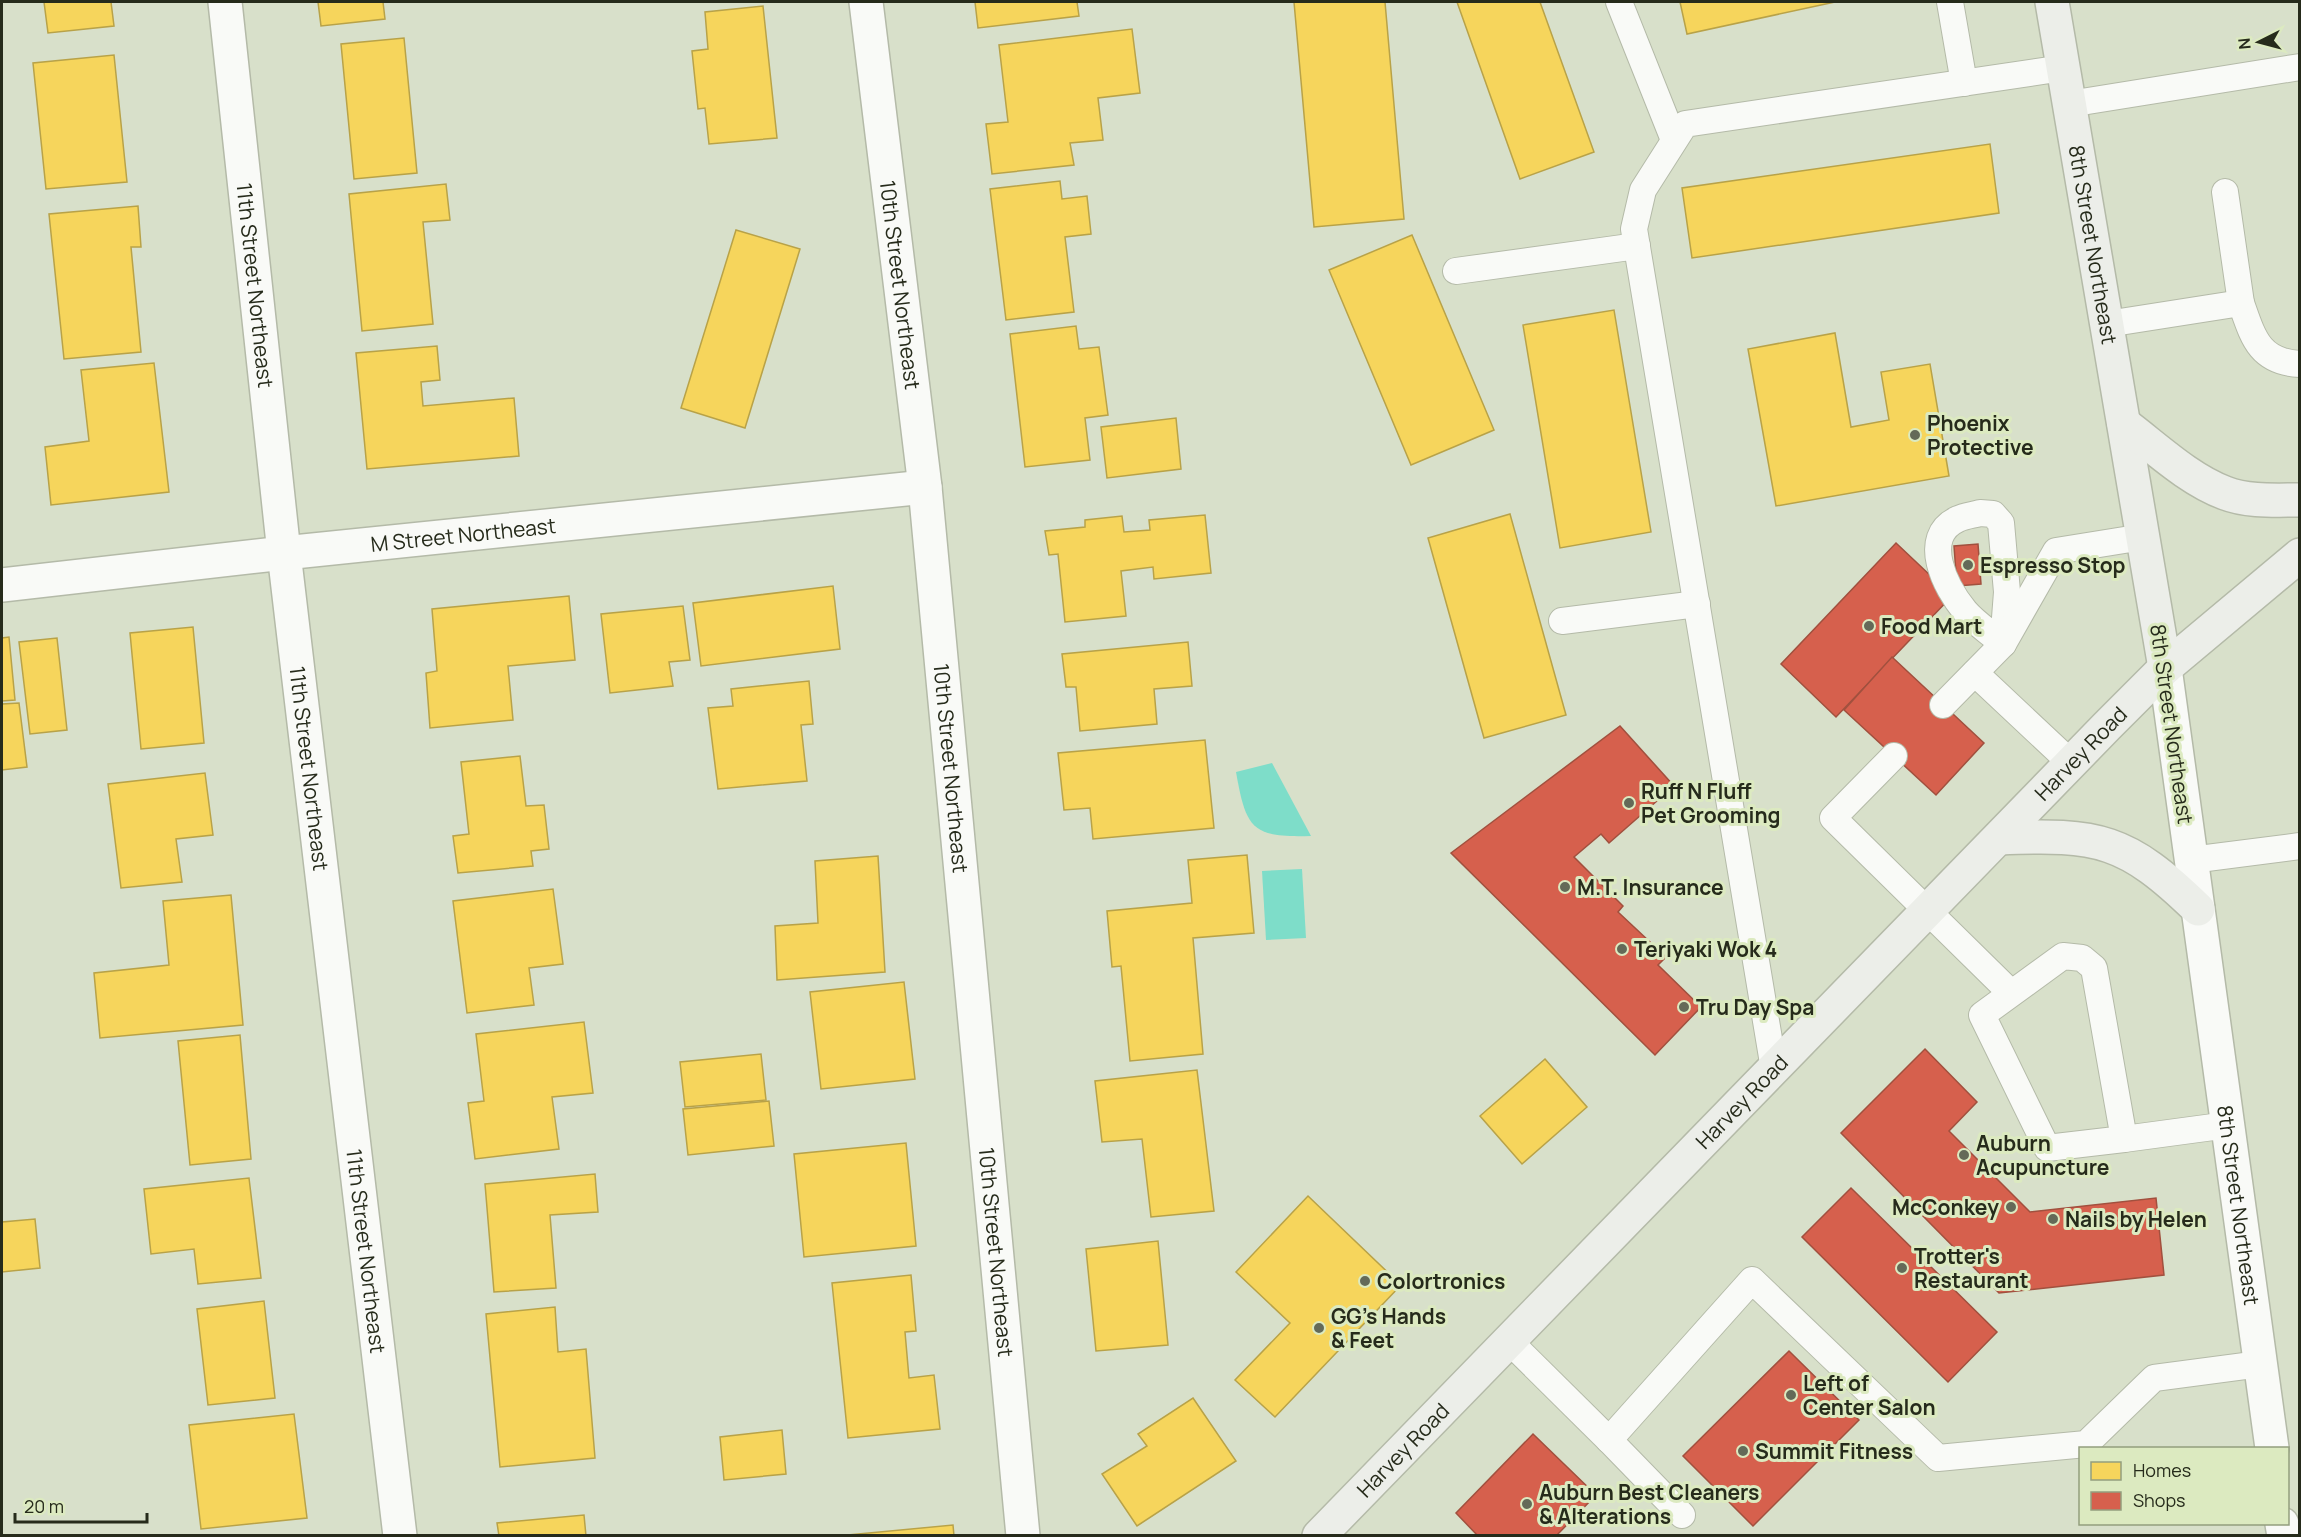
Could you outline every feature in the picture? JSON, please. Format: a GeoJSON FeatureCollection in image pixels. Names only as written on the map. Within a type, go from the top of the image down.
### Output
{"type":"FeatureCollection","features":[{"type":"Feature","properties":{"kind":"main road","name":"8th Street Northeast"},"geometry":{"type":"LineString","coordinates":[[2052,2],[2165,668]]}},
{"type":"Feature","properties":{"kind":"main road"},"geometry":{"type":"LineString","coordinates":[[2124,424],[2192,475],[2226,494],[2268,501],[2300,500]]}},
{"type":"Feature","properties":{"kind":"main road"},"geometry":{"type":"LineString","coordinates":[[2165,668],[2300,555]]}},
{"type":"Feature","properties":{"kind":"main road","name":"Harvey Road"},"geometry":{"type":"LineString","coordinates":[[1319,1536],[2165,668]]}},
{"type":"Feature","properties":{"kind":"main road"},"geometry":{"type":"LineString","coordinates":[[2000,838],[2054,836],[2094,840],[2129,853],[2163,875],[2198,909]]}},
{"type":"Feature","properties":{"kind":"street","name":"11th Street Northeast"},"geometry":{"type":"LineString","coordinates":[[225,2],[284,553],[400,1536]]}},
{"type":"Feature","properties":{"kind":"street","name":"10th Street Northeast"},"geometry":{"type":"LineString","coordinates":[[866,2],[925,487],[1023,1536]]}},
{"type":"Feature","properties":{"kind":"street","name":"M Street Northeast"},"geometry":{"type":"LineString","coordinates":[[2,585],[284,553],[925,487]]}},
{"type":"Feature","properties":{"kind":"street","name":"8th Street Northeast"},"geometry":{"type":"LineString","coordinates":[[2165,668],[2272,1447]]}},
{"type":"Feature","properties":{"kind":"lane"},"geometry":{"type":"LineString","coordinates":[[1618,2],[1674,140]]}},
{"type":"Feature","properties":{"kind":"lane"},"geometry":{"type":"LineString","coordinates":[[1950,2],[1964,83]]}},
{"type":"Feature","properties":{"kind":"lane"},"geometry":{"type":"LineString","coordinates":[[2069,104],[2300,67]]}},
{"type":"Feature","properties":{"kind":"lane"},"geometry":{"type":"LineString","coordinates":[[1774,1069],[1634,229],[1644,190],[1685,124],[2063,68]]}},
{"type":"Feature","properties":{"kind":"lane"},"geometry":{"type":"LineString","coordinates":[[2225,192],[2241,303],[2254,339],[2266,354],[2282,363],[2300,364]]}},
{"type":"Feature","properties":{"kind":"lane"},"geometry":{"type":"LineString","coordinates":[[1456,271],[1638,246]]}},
{"type":"Feature","properties":{"kind":"lane"},"geometry":{"type":"LineString","coordinates":[[2107,324],[2241,303]]}},
{"type":"Feature","properties":{"kind":"lane"},"geometry":{"type":"LineString","coordinates":[[1980,513],[1993,514],[2001,523],[2007,592],[2003,644],[1965,611],[1947,584],[1938,560],[1938,540],[1947,526],[1958,519],[1980,513]]}},
{"type":"Feature","properties":{"kind":"lane"},"geometry":{"type":"LineString","coordinates":[[1943,705],[2003,644],[2056,550],[2143,537]]}},
{"type":"Feature","properties":{"kind":"lane"},"geometry":{"type":"LineString","coordinates":[[1562,621],[1697,604]]}},
{"type":"Feature","properties":{"kind":"lane"},"geometry":{"type":"LineString","coordinates":[[1975,673],[2072,764]]}},
{"type":"Feature","properties":{"kind":"lane"},"geometry":{"type":"LineString","coordinates":[[1894,756],[1833,818],[2011,993]]}},
{"type":"Feature","properties":{"kind":"lane"},"geometry":{"type":"LineString","coordinates":[[2191,860],[2300,846]]}},
{"type":"Feature","properties":{"kind":"lane"},"geometry":{"type":"LineString","coordinates":[[2124,1139],[2094,968],[2082,958],[2063,956],[1982,1015],[2047,1148],[2124,1139],[2228,1125]]}},
{"type":"Feature","properties":{"kind":"lane"},"geometry":{"type":"LineString","coordinates":[[1609,1440],[1752,1280],[1938,1458],[2086,1444],[2154,1378],[2260,1364]]}},
{"type":"Feature","properties":{"kind":"lane"},"geometry":{"type":"LineString","coordinates":[[1509,1341],[1682,1515]]}},
{"type":"Feature","properties":{"kind":"water"},"geometry":{"type":"Polygon","coordinates":[[[1272,763],[1311,836],[1275,835],[1255,826],[1248,817],[1236,772],[1272,763]]]}},
{"type":"Feature","properties":{"kind":"water"},"geometry":{"type":"Polygon","coordinates":[[[1302,869],[1306,938],[1266,940],[1262,871],[1302,869]]]}},
{"type":"Feature","properties":{"kind":"building: Homes"},"geometry":{"type":"Polygon","coordinates":[[[44,2],[111,2],[114,26],[48,33],[44,2]]]}},
{"type":"Feature","properties":{"kind":"building: Homes"},"geometry":{"type":"Polygon","coordinates":[[[318,2],[383,2],[385,19],[321,26],[318,2]]]}},
{"type":"Feature","properties":{"kind":"building: Homes"},"geometry":{"type":"Polygon","coordinates":[[[975,2],[1077,2],[1079,16],[978,28],[975,2]]]}},
{"type":"Feature","properties":{"kind":"building: Homes"},"geometry":{"type":"Polygon","coordinates":[[[1294,2],[1385,2],[1404,219],[1314,227],[1294,2]]]}},
{"type":"Feature","properties":{"kind":"building: Homes"},"geometry":{"type":"Polygon","coordinates":[[[1457,2],[1540,2],[1594,152],[1520,179],[1457,2]]]}},
{"type":"Feature","properties":{"kind":"building: Homes"},"geometry":{"type":"Polygon","coordinates":[[[1680,2],[1835,2],[1687,34],[1680,2]]]}},
{"type":"Feature","properties":{"kind":"building: Homes"},"geometry":{"type":"Polygon","coordinates":[[[763,6],[777,138],[709,144],[705,108],[698,109],[692,51],[708,49],[705,12],[763,6]]]}},
{"type":"Feature","properties":{"kind":"building: Homes"},"geometry":{"type":"Polygon","coordinates":[[[1132,29],[1140,93],[1098,98],[1103,140],[1070,143],[1074,165],[992,174],[986,124],[1008,122],[999,45],[1132,29]]]}},
{"type":"Feature","properties":{"kind":"building: Homes"},"geometry":{"type":"Polygon","coordinates":[[[404,38],[417,173],[354,179],[341,44],[404,38]]]}},
{"type":"Feature","properties":{"kind":"building: Homes"},"geometry":{"type":"Polygon","coordinates":[[[114,55],[127,182],[46,189],[33,63],[114,55]]]}},
{"type":"Feature","properties":{"kind":"building: Homes"},"geometry":{"type":"Polygon","coordinates":[[[1990,144],[1999,213],[1692,258],[1682,188],[1990,144]]]}},
{"type":"Feature","properties":{"kind":"building: Homes"},"geometry":{"type":"Polygon","coordinates":[[[1060,181],[1062,199],[1087,196],[1091,234],[1065,237],[1074,312],[1006,320],[990,189],[1060,181]]]}},
{"type":"Feature","properties":{"kind":"building: Homes"},"geometry":{"type":"Polygon","coordinates":[[[446,184],[450,220],[423,222],[433,324],[362,331],[349,194],[446,184]]]}},
{"type":"Feature","properties":{"kind":"building: Homes"},"geometry":{"type":"Polygon","coordinates":[[[138,206],[141,247],[131,247],[141,352],[64,359],[49,214],[138,206]]]}},
{"type":"Feature","properties":{"kind":"building: Homes"},"geometry":{"type":"Polygon","coordinates":[[[736,230],[800,249],[745,428],[681,408],[736,230]]]}},
{"type":"Feature","properties":{"kind":"building: Homes"},"geometry":{"type":"Polygon","coordinates":[[[1412,235],[1494,430],[1411,465],[1329,270],[1412,235]]]}},
{"type":"Feature","properties":{"kind":"building: Homes"},"geometry":{"type":"Polygon","coordinates":[[[1614,310],[1651,532],[1560,548],[1523,325],[1614,310]]]}},
{"type":"Feature","properties":{"kind":"building: Homes"},"geometry":{"type":"Polygon","coordinates":[[[1076,326],[1079,349],[1099,347],[1108,415],[1085,418],[1090,460],[1025,467],[1010,334],[1076,326]]]}},
{"type":"Feature","properties":{"kind":"building: Homes"},"geometry":{"type":"Polygon","coordinates":[[[1835,333],[1851,427],[1889,420],[1881,372],[1930,364],[1949,476],[1776,506],[1748,349],[1835,333]]]}},
{"type":"Feature","properties":{"kind":"building: Homes"},"geometry":{"type":"Polygon","coordinates":[[[437,346],[440,380],[421,382],[423,406],[514,398],[519,456],[367,469],[356,353],[437,346]]]}},
{"type":"Feature","properties":{"kind":"building: Homes"},"geometry":{"type":"Polygon","coordinates":[[[154,363],[169,492],[51,505],[45,447],[89,441],[81,370],[154,363]]]}},
{"type":"Feature","properties":{"kind":"building: Homes"},"geometry":{"type":"Polygon","coordinates":[[[1176,418],[1181,469],[1107,478],[1101,427],[1176,418]]]}},
{"type":"Feature","properties":{"kind":"building: Homes"},"geometry":{"type":"Polygon","coordinates":[[[1510,514],[1566,715],[1484,738],[1428,538],[1510,514]]]}},
{"type":"Feature","properties":{"kind":"building: Homes"},"geometry":{"type":"Polygon","coordinates":[[[1205,515],[1211,573],[1154,579],[1153,567],[1121,571],[1126,616],[1065,622],[1058,554],[1049,555],[1045,531],[1085,527],[1085,520],[1122,516],[1124,532],[1150,530],[1149,520],[1205,515]]]}},
{"type":"Feature","properties":{"kind":"building: Homes"},"geometry":{"type":"Polygon","coordinates":[[[833,586],[840,649],[701,666],[693,603],[833,586]]]}},
{"type":"Feature","properties":{"kind":"building: Homes"},"geometry":{"type":"Polygon","coordinates":[[[569,596],[575,660],[508,666],[513,720],[430,728],[426,673],[437,671],[432,609],[569,596]]]}},
{"type":"Feature","properties":{"kind":"building: Homes"},"geometry":{"type":"Polygon","coordinates":[[[683,606],[690,660],[669,662],[673,686],[610,693],[601,614],[683,606]]]}},
{"type":"Feature","properties":{"kind":"building: Homes"},"geometry":{"type":"Polygon","coordinates":[[[193,627],[204,743],[141,749],[130,633],[193,627]]]}},
{"type":"Feature","properties":{"kind":"building: Homes"},"geometry":{"type":"Polygon","coordinates":[[[9,637],[15,700],[2,701],[2,638],[9,637]]]}},
{"type":"Feature","properties":{"kind":"building: Homes"},"geometry":{"type":"Polygon","coordinates":[[[57,638],[67,730],[30,734],[19,642],[57,638]]]}},
{"type":"Feature","properties":{"kind":"building: Homes"},"geometry":{"type":"Polygon","coordinates":[[[1188,642],[1192,686],[1154,689],[1157,724],[1080,731],[1076,687],[1066,687],[1062,654],[1188,642]]]}},
{"type":"Feature","properties":{"kind":"building: Homes"},"geometry":{"type":"Polygon","coordinates":[[[809,681],[813,724],[801,725],[807,781],[718,789],[708,708],[733,706],[731,689],[809,681]]]}},
{"type":"Feature","properties":{"kind":"building: Homes"},"geometry":{"type":"Polygon","coordinates":[[[19,703],[27,767],[2,770],[2,704],[19,703]]]}},
{"type":"Feature","properties":{"kind":"building: Homes"},"geometry":{"type":"Polygon","coordinates":[[[1205,740],[1214,828],[1093,839],[1090,808],[1064,810],[1058,753],[1205,740]]]}},
{"type":"Feature","properties":{"kind":"building: Homes"},"geometry":{"type":"Polygon","coordinates":[[[520,756],[526,806],[544,805],[549,849],[531,851],[533,866],[458,873],[453,836],[469,834],[461,762],[520,756]]]}},
{"type":"Feature","properties":{"kind":"building: Homes"},"geometry":{"type":"Polygon","coordinates":[[[205,773],[213,835],[176,839],[182,882],[121,888],[108,784],[205,773]]]}},
{"type":"Feature","properties":{"kind":"building: Homes"},"geometry":{"type":"Polygon","coordinates":[[[1247,855],[1254,933],[1193,938],[1203,1054],[1130,1061],[1121,966],[1112,967],[1107,911],[1192,903],[1188,860],[1247,855]]]}},
{"type":"Feature","properties":{"kind":"building: Homes"},"geometry":{"type":"Polygon","coordinates":[[[878,856],[885,972],[777,980],[775,926],[818,923],[815,861],[878,856]]]}},
{"type":"Feature","properties":{"kind":"building: Homes"},"geometry":{"type":"Polygon","coordinates":[[[553,889],[563,964],[529,968],[534,1005],[467,1013],[453,901],[553,889]]]}},
{"type":"Feature","properties":{"kind":"building: Homes"},"geometry":{"type":"Polygon","coordinates":[[[231,895],[243,1025],[100,1038],[94,973],[169,965],[163,901],[231,895]]]}},
{"type":"Feature","properties":{"kind":"building: Homes"},"geometry":{"type":"Polygon","coordinates":[[[904,982],[915,1079],[821,1089],[810,992],[904,982]]]}},
{"type":"Feature","properties":{"kind":"building: Homes"},"geometry":{"type":"Polygon","coordinates":[[[584,1022],[593,1093],[552,1097],[559,1149],[475,1159],[468,1103],[484,1101],[476,1034],[584,1022]]]}},
{"type":"Feature","properties":{"kind":"building: Homes"},"geometry":{"type":"Polygon","coordinates":[[[240,1035],[251,1159],[190,1165],[178,1041],[240,1035]]]}},
{"type":"Feature","properties":{"kind":"building: Homes"},"geometry":{"type":"Polygon","coordinates":[[[761,1054],[766,1100],[685,1107],[680,1062],[761,1054]]]}},
{"type":"Feature","properties":{"kind":"building: Homes"},"geometry":{"type":"Polygon","coordinates":[[[1545,1059],[1587,1107],[1522,1164],[1480,1116],[1545,1059]]]}},
{"type":"Feature","properties":{"kind":"building: Homes"},"geometry":{"type":"Polygon","coordinates":[[[1197,1070],[1214,1211],[1151,1217],[1142,1139],[1102,1142],[1095,1081],[1197,1070]]]}},
{"type":"Feature","properties":{"kind":"building: Homes"},"geometry":{"type":"Polygon","coordinates":[[[769,1101],[774,1146],[688,1155],[683,1109],[769,1101]]]}},
{"type":"Feature","properties":{"kind":"building: Homes"},"geometry":{"type":"Polygon","coordinates":[[[906,1143],[916,1246],[804,1257],[794,1154],[906,1143]]]}},
{"type":"Feature","properties":{"kind":"building: Homes"},"geometry":{"type":"Polygon","coordinates":[[[595,1174],[598,1212],[550,1215],[556,1288],[494,1292],[485,1184],[595,1174]]]}},
{"type":"Feature","properties":{"kind":"building: Homes"},"geometry":{"type":"Polygon","coordinates":[[[249,1178],[261,1278],[198,1284],[194,1249],[151,1254],[144,1189],[249,1178]]]}},
{"type":"Feature","properties":{"kind":"building: Homes"},"geometry":{"type":"Polygon","coordinates":[[[1308,1196],[1401,1285],[1275,1417],[1235,1380],[1290,1323],[1236,1272],[1308,1196]]]}},
{"type":"Feature","properties":{"kind":"building: Homes"},"geometry":{"type":"Polygon","coordinates":[[[35,1219],[40,1268],[2,1272],[2,1222],[35,1219]]]}},
{"type":"Feature","properties":{"kind":"building: Homes"},"geometry":{"type":"Polygon","coordinates":[[[1158,1241],[1168,1345],[1096,1351],[1086,1249],[1158,1241]]]}},
{"type":"Feature","properties":{"kind":"building: Homes"},"geometry":{"type":"Polygon","coordinates":[[[911,1275],[916,1331],[905,1332],[909,1378],[934,1375],[940,1429],[848,1438],[832,1283],[911,1275]]]}},
{"type":"Feature","properties":{"kind":"building: Homes"},"geometry":{"type":"Polygon","coordinates":[[[264,1301],[275,1398],[208,1405],[197,1309],[264,1301]]]}},
{"type":"Feature","properties":{"kind":"building: Homes"},"geometry":{"type":"Polygon","coordinates":[[[555,1307],[558,1352],[586,1349],[595,1458],[500,1467],[486,1314],[555,1307]]]}},
{"type":"Feature","properties":{"kind":"building: Homes"},"geometry":{"type":"Polygon","coordinates":[[[1193,1398],[1236,1461],[1137,1526],[1102,1474],[1147,1446],[1138,1434],[1193,1398]]]}},
{"type":"Feature","properties":{"kind":"building: Homes"},"geometry":{"type":"Polygon","coordinates":[[[294,1414],[307,1518],[201,1529],[189,1425],[294,1414]]]}},
{"type":"Feature","properties":{"kind":"building: Homes"},"geometry":{"type":"Polygon","coordinates":[[[782,1430],[786,1474],[724,1480],[720,1437],[782,1430]]]}},
{"type":"Feature","properties":{"kind":"building: Homes"},"geometry":{"type":"Polygon","coordinates":[[[584,1515],[586,1536],[499,1536],[497,1523],[584,1515]]]}},
{"type":"Feature","properties":{"kind":"building: Homes"},"geometry":{"type":"Polygon","coordinates":[[[953,1525],[954,1536],[837,1536],[953,1525]]]}},
{"type":"Feature","properties":{"kind":"building: Shops","name":"Food Mart"},"geometry":{"type":"Polygon","coordinates":[[[1896,543],[1952,596],[1836,717],[1781,664],[1896,543]]]}},
{"type":"Feature","properties":{"kind":"building: Shops","name":"Espresso Stop"},"geometry":{"type":"Polygon","coordinates":[[[1978,544],[1981,584],[1957,586],[1954,546],[1978,544]]]}},
{"type":"Feature","properties":{"kind":"building: Shops"},"geometry":{"type":"Polygon","coordinates":[[[1892,657],[1984,743],[1936,795],[1844,710],[1892,657]]]}},
{"type":"Feature","properties":{"kind":"building: Shops"},"geometry":{"type":"Polygon","coordinates":[[[1620,726],[1674,786],[1609,843],[1601,834],[1574,857],[1623,906],[1618,912],[1666,957],[1658,965],[1701,1007],[1655,1055],[1451,853],[1620,726]]]}},
{"type":"Feature","properties":{"kind":"building: Shops"},"geometry":{"type":"Polygon","coordinates":[[[1925,1049],[1977,1102],[1949,1131],[2030,1212],[2156,1198],[2164,1275],[1999,1293],[1841,1133],[1925,1049]]]}},
{"type":"Feature","properties":{"kind":"building: Shops"},"geometry":{"type":"Polygon","coordinates":[[[1851,1188],[1997,1332],[1948,1382],[1802,1237],[1851,1188]]]}},
{"type":"Feature","properties":{"kind":"building: Shops"},"geometry":{"type":"Polygon","coordinates":[[[1789,1351],[1859,1420],[1753,1526],[1683,1456],[1789,1351]]]}},
{"type":"Feature","properties":{"kind":"building: Shops"},"geometry":{"type":"Polygon","coordinates":[[[1533,1434],[1596,1495],[1556,1536],[1478,1536],[1456,1513],[1533,1434]]]}},
{"type":"Feature","properties":{"kind":"place","name":"Phoenix Protective"},"geometry":{"type":"Point","coordinates":[1915,435]}},
{"type":"Feature","properties":{"kind":"place","name":"Espresso Stop"},"geometry":{"type":"Point","coordinates":[1968,565]}},
{"type":"Feature","properties":{"kind":"place","name":"Food Mart"},"geometry":{"type":"Point","coordinates":[1869,626]}},
{"type":"Feature","properties":{"kind":"place","name":"Ruff N Fluff Pet Grooming"},"geometry":{"type":"Point","coordinates":[1629,803]}},
{"type":"Feature","properties":{"kind":"place","name":"M.T. Insurance"},"geometry":{"type":"Point","coordinates":[1565,887]}},
{"type":"Feature","properties":{"kind":"place","name":"Teriyaki Wok 4"},"geometry":{"type":"Point","coordinates":[1622,949]}},
{"type":"Feature","properties":{"kind":"place","name":"Tru Day Spa"},"geometry":{"type":"Point","coordinates":[1684,1007]}},
{"type":"Feature","properties":{"kind":"place","name":"Auburn Acupuncture"},"geometry":{"type":"Point","coordinates":[1964,1155]}},
{"type":"Feature","properties":{"kind":"place","name":"McConkey"},"geometry":{"type":"Point","coordinates":[2011,1207]}},
{"type":"Feature","properties":{"kind":"place","name":"Nails by Helen"},"geometry":{"type":"Point","coordinates":[2053,1219]}},
{"type":"Feature","properties":{"kind":"place","name":"Trotter's Restaurant"},"geometry":{"type":"Point","coordinates":[1902,1268]}},
{"type":"Feature","properties":{"kind":"place","name":"Colortronics"},"geometry":{"type":"Point","coordinates":[1365,1281]}},
{"type":"Feature","properties":{"kind":"place","name":"GG's Hands & Feet"},"geometry":{"type":"Point","coordinates":[1319,1328]}},
{"type":"Feature","properties":{"kind":"place","name":"Left of Center Salon"},"geometry":{"type":"Point","coordinates":[1791,1395]}},
{"type":"Feature","properties":{"kind":"place","name":"Summit Fitness"},"geometry":{"type":"Point","coordinates":[1743,1451]}},
{"type":"Feature","properties":{"kind":"place","name":"Auburn Best Cleaners & Alterations"},"geometry":{"type":"Point","coordinates":[1527,1504]}}]}
